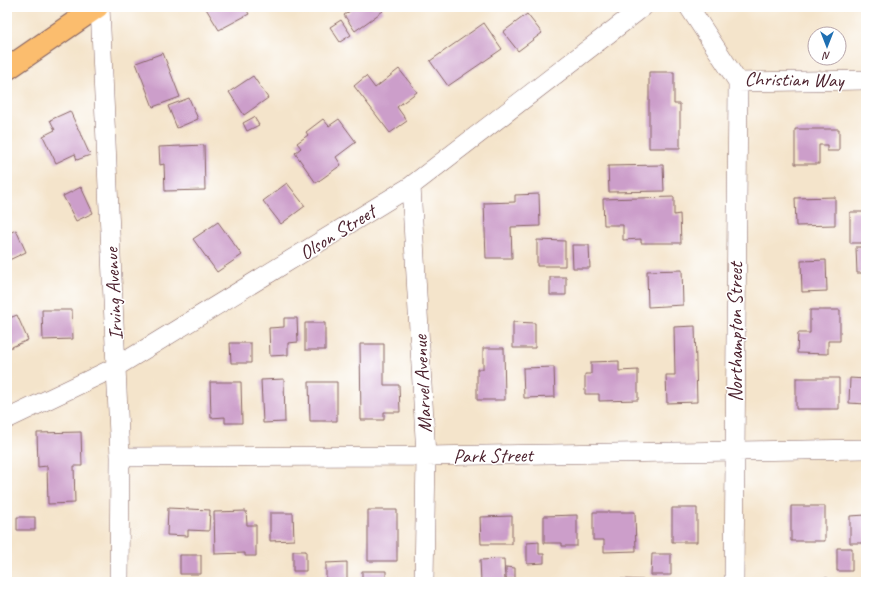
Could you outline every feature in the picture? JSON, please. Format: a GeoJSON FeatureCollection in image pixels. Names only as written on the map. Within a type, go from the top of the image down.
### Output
{"type":"FeatureCollection","features":[{"type":"Feature","properties":{"kind":"main road"},"geometry":{"type":"LineString","coordinates":[[7,69],[99,7]]}},
{"type":"Feature","properties":{"kind":"street","name":"Irving Avenue"},"geometry":{"type":"LineString","coordinates":[[99,7],[120,457],[119,582]]}},
{"type":"Feature","properties":{"kind":"street","name":"Olson Street"},"geometry":{"type":"LineString","coordinates":[[7,419],[116,367],[411,186],[643,7]]}},
{"type":"Feature","properties":{"kind":"street","name":"Christian Way"},"geometry":{"type":"LineString","coordinates":[[689,7],[738,82],[866,80]]}},
{"type":"Feature","properties":{"kind":"street","name":"Northampton Street"},"geometry":{"type":"LineString","coordinates":[[734,582],[738,82]]}},
{"type":"Feature","properties":{"kind":"street","name":"Marvel Avenue"},"geometry":{"type":"LineString","coordinates":[[411,186],[426,456],[424,582]]}},
{"type":"Feature","properties":{"kind":"street","name":"Park Street"},"geometry":{"type":"LineString","coordinates":[[120,457],[426,456],[866,449]]}},
{"type":"Feature","properties":{"kind":"building"},"geometry":{"type":"Polygon","coordinates":[[[205,7],[245,7],[249,14],[219,30],[205,7]]]}},
{"type":"Feature","properties":{"kind":"building"},"geometry":{"type":"Polygon","coordinates":[[[356,7],[380,7],[383,11],[355,31],[344,15],[356,7]]]}},
{"type":"Feature","properties":{"kind":"building"},"geometry":{"type":"Polygon","coordinates":[[[527,14],[542,33],[518,51],[503,32],[527,14]]]}},
{"type":"Feature","properties":{"kind":"building"},"geometry":{"type":"Polygon","coordinates":[[[341,20],[351,35],[340,42],[330,27],[341,20]]]}},
{"type":"Feature","properties":{"kind":"building"},"geometry":{"type":"Polygon","coordinates":[[[484,23],[502,49],[448,86],[430,61],[484,23]]]}},
{"type":"Feature","properties":{"kind":"building"},"geometry":{"type":"Polygon","coordinates":[[[163,53],[180,97],[153,107],[136,63],[163,53]]]}},
{"type":"Feature","properties":{"kind":"building"},"geometry":{"type":"Polygon","coordinates":[[[399,69],[417,92],[397,107],[407,121],[390,133],[354,86],[366,76],[375,88],[399,69]]]}},
{"type":"Feature","properties":{"kind":"building"},"geometry":{"type":"Polygon","coordinates":[[[649,72],[674,72],[674,104],[680,104],[680,148],[649,148],[649,72]]]}},
{"type":"Feature","properties":{"kind":"building"},"geometry":{"type":"Polygon","coordinates":[[[253,76],[268,98],[244,115],[229,92],[253,76]]]}},
{"type":"Feature","properties":{"kind":"building"},"geometry":{"type":"Polygon","coordinates":[[[189,98],[198,119],[177,128],[168,106],[189,98]]]}},
{"type":"Feature","properties":{"kind":"building"},"geometry":{"type":"Polygon","coordinates":[[[70,111],[90,155],[77,160],[75,154],[56,163],[43,136],[55,130],[50,120],[70,111]]]}},
{"type":"Feature","properties":{"kind":"building"},"geometry":{"type":"Polygon","coordinates":[[[254,117],[259,125],[247,131],[243,123],[254,117]]]}},
{"type":"Feature","properties":{"kind":"building"},"geometry":{"type":"Polygon","coordinates":[[[323,119],[329,126],[339,119],[356,142],[336,157],[341,165],[316,183],[295,153],[301,148],[297,143],[308,135],[306,132],[323,119]]]}},
{"type":"Feature","properties":{"kind":"building"},"geometry":{"type":"Polygon","coordinates":[[[795,129],[839,129],[839,151],[827,151],[827,145],[819,145],[819,164],[795,164],[795,129]]]}},
{"type":"Feature","properties":{"kind":"building"},"geometry":{"type":"Polygon","coordinates":[[[204,145],[205,190],[165,191],[164,164],[160,165],[159,147],[204,145]]]}},
{"type":"Feature","properties":{"kind":"building"},"geometry":{"type":"Polygon","coordinates":[[[663,165],[664,191],[609,192],[608,166],[663,165]]]}},
{"type":"Feature","properties":{"kind":"building"},"geometry":{"type":"Polygon","coordinates":[[[287,183],[305,206],[281,224],[263,201],[287,183]]]}},
{"type":"Feature","properties":{"kind":"building"},"geometry":{"type":"Polygon","coordinates":[[[81,187],[93,213],[76,221],[63,196],[81,187]]]}},
{"type":"Feature","properties":{"kind":"building"},"geometry":{"type":"Polygon","coordinates":[[[539,194],[540,226],[511,227],[512,258],[486,258],[484,203],[515,202],[515,195],[539,194]]]}},
{"type":"Feature","properties":{"kind":"building"},"geometry":{"type":"Polygon","coordinates":[[[674,197],[674,215],[680,214],[681,243],[641,243],[641,239],[623,240],[623,225],[604,225],[603,199],[674,197]]]}},
{"type":"Feature","properties":{"kind":"building"},"geometry":{"type":"Polygon","coordinates":[[[835,197],[835,225],[796,226],[795,198],[835,197]]]}},
{"type":"Feature","properties":{"kind":"building"},"geometry":{"type":"Polygon","coordinates":[[[850,212],[866,212],[866,243],[850,243],[850,212]]]}},
{"type":"Feature","properties":{"kind":"building"},"geometry":{"type":"Polygon","coordinates":[[[218,222],[242,255],[217,272],[193,239],[218,222]]]}},
{"type":"Feature","properties":{"kind":"building"},"geometry":{"type":"Polygon","coordinates":[[[16,230],[26,252],[7,261],[7,234],[16,230]]]}},
{"type":"Feature","properties":{"kind":"building"},"geometry":{"type":"Polygon","coordinates":[[[537,240],[565,241],[565,266],[537,266],[537,240]]]}},
{"type":"Feature","properties":{"kind":"building"},"geometry":{"type":"Polygon","coordinates":[[[572,245],[589,245],[590,268],[573,268],[572,245]]]}},
{"type":"Feature","properties":{"kind":"building"},"geometry":{"type":"Polygon","coordinates":[[[856,247],[866,247],[866,273],[857,273],[856,247]]]}},
{"type":"Feature","properties":{"kind":"building"},"geometry":{"type":"Polygon","coordinates":[[[826,260],[827,291],[802,292],[801,261],[826,260]]]}},
{"type":"Feature","properties":{"kind":"building"},"geometry":{"type":"Polygon","coordinates":[[[682,270],[683,305],[648,307],[647,271],[682,270]]]}},
{"type":"Feature","properties":{"kind":"building"},"geometry":{"type":"Polygon","coordinates":[[[550,277],[566,277],[566,295],[550,295],[550,277]]]}},
{"type":"Feature","properties":{"kind":"building"},"geometry":{"type":"Polygon","coordinates":[[[42,310],[72,310],[73,339],[43,340],[42,310]]]}},
{"type":"Feature","properties":{"kind":"building"},"geometry":{"type":"Polygon","coordinates":[[[810,310],[840,310],[840,341],[828,341],[828,354],[797,353],[798,333],[810,333],[810,310]]]}},
{"type":"Feature","properties":{"kind":"building"},"geometry":{"type":"Polygon","coordinates":[[[17,315],[28,340],[7,349],[7,319],[17,315]]]}},
{"type":"Feature","properties":{"kind":"building"},"geometry":{"type":"Polygon","coordinates":[[[284,318],[297,318],[298,342],[288,343],[288,355],[270,356],[269,328],[284,327],[284,318]]]}},
{"type":"Feature","properties":{"kind":"building"},"geometry":{"type":"Polygon","coordinates":[[[513,322],[535,323],[535,348],[513,348],[513,322]]]}},
{"type":"Feature","properties":{"kind":"building"},"geometry":{"type":"Polygon","coordinates":[[[305,323],[325,323],[325,350],[305,350],[305,323]]]}},
{"type":"Feature","properties":{"kind":"building"},"geometry":{"type":"Polygon","coordinates":[[[695,326],[697,402],[667,403],[666,375],[675,375],[674,327],[695,326]]]}},
{"type":"Feature","properties":{"kind":"building"},"geometry":{"type":"Polygon","coordinates":[[[230,343],[251,343],[251,363],[231,363],[230,343]]]}},
{"type":"Feature","properties":{"kind":"building"},"geometry":{"type":"Polygon","coordinates":[[[360,344],[384,344],[384,385],[399,385],[400,412],[384,412],[384,420],[361,420],[360,344]]]}},
{"type":"Feature","properties":{"kind":"building"},"geometry":{"type":"Polygon","coordinates":[[[483,348],[504,348],[505,400],[477,400],[477,369],[483,369],[483,348]]]}},
{"type":"Feature","properties":{"kind":"building"},"geometry":{"type":"Polygon","coordinates":[[[619,361],[619,371],[638,370],[638,400],[599,401],[599,394],[585,394],[585,374],[591,374],[591,362],[619,361]]]}},
{"type":"Feature","properties":{"kind":"building"},"geometry":{"type":"Polygon","coordinates":[[[554,367],[555,397],[524,398],[523,368],[554,367]]]}},
{"type":"Feature","properties":{"kind":"building"},"geometry":{"type":"Polygon","coordinates":[[[796,378],[839,378],[839,409],[796,409],[796,378]]]}},
{"type":"Feature","properties":{"kind":"building"},"geometry":{"type":"Polygon","coordinates":[[[850,378],[866,379],[866,404],[849,403],[850,378]]]}},
{"type":"Feature","properties":{"kind":"building"},"geometry":{"type":"Polygon","coordinates":[[[284,379],[285,422],[263,423],[261,380],[284,379]]]}},
{"type":"Feature","properties":{"kind":"building"},"geometry":{"type":"Polygon","coordinates":[[[210,382],[241,382],[242,423],[225,423],[225,417],[211,418],[210,382]]]}},
{"type":"Feature","properties":{"kind":"building"},"geometry":{"type":"Polygon","coordinates":[[[309,382],[337,382],[337,421],[310,421],[309,382]]]}},
{"type":"Feature","properties":{"kind":"building"},"geometry":{"type":"Polygon","coordinates":[[[81,432],[82,466],[74,466],[75,503],[48,504],[47,466],[38,467],[37,433],[81,432]]]}},
{"type":"Feature","properties":{"kind":"building"},"geometry":{"type":"Polygon","coordinates":[[[791,506],[825,506],[825,541],[791,541],[791,506]]]}},
{"type":"Feature","properties":{"kind":"building"},"geometry":{"type":"Polygon","coordinates":[[[168,508],[210,510],[209,531],[188,530],[188,536],[167,535],[168,508]]]}},
{"type":"Feature","properties":{"kind":"building"},"geometry":{"type":"Polygon","coordinates":[[[672,508],[697,508],[697,542],[672,542],[672,508]]]}},
{"type":"Feature","properties":{"kind":"building"},"geometry":{"type":"Polygon","coordinates":[[[368,510],[397,510],[397,561],[368,561],[368,510]]]}},
{"type":"Feature","properties":{"kind":"building"},"geometry":{"type":"Polygon","coordinates":[[[246,511],[247,525],[256,525],[256,556],[245,556],[245,553],[215,554],[214,512],[246,511]]]}},
{"type":"Feature","properties":{"kind":"building"},"geometry":{"type":"Polygon","coordinates":[[[593,512],[635,512],[636,551],[604,552],[604,540],[593,540],[593,512]]]}},
{"type":"Feature","properties":{"kind":"building"},"geometry":{"type":"Polygon","coordinates":[[[270,513],[293,513],[294,540],[270,541],[270,513]]]}},
{"type":"Feature","properties":{"kind":"building"},"geometry":{"type":"Polygon","coordinates":[[[577,515],[577,546],[562,546],[562,543],[544,543],[544,516],[577,515]]]}},
{"type":"Feature","properties":{"kind":"building"},"geometry":{"type":"Polygon","coordinates":[[[866,515],[866,543],[850,543],[850,516],[866,515]]]}},
{"type":"Feature","properties":{"kind":"building"},"geometry":{"type":"Polygon","coordinates":[[[512,516],[512,544],[481,544],[480,517],[512,516]]]}},
{"type":"Feature","properties":{"kind":"building"},"geometry":{"type":"Polygon","coordinates":[[[17,517],[35,517],[35,530],[17,530],[17,517]]]}},
{"type":"Feature","properties":{"kind":"building"},"geometry":{"type":"Polygon","coordinates":[[[539,542],[539,554],[544,554],[544,563],[527,564],[527,543],[539,542]]]}},
{"type":"Feature","properties":{"kind":"building"},"geometry":{"type":"Polygon","coordinates":[[[837,548],[852,548],[852,571],[837,571],[837,548]]]}},
{"type":"Feature","properties":{"kind":"building"},"geometry":{"type":"Polygon","coordinates":[[[293,551],[306,551],[306,571],[293,571],[293,551]]]}},
{"type":"Feature","properties":{"kind":"building"},"geometry":{"type":"Polygon","coordinates":[[[652,554],[671,554],[671,575],[651,575],[652,554]]]}},
{"type":"Feature","properties":{"kind":"building"},"geometry":{"type":"Polygon","coordinates":[[[180,555],[201,555],[201,574],[180,574],[180,555]]]}},
{"type":"Feature","properties":{"kind":"building"},"geometry":{"type":"Polygon","coordinates":[[[504,559],[505,581],[481,582],[480,560],[504,559]]]}},
{"type":"Feature","properties":{"kind":"building"},"geometry":{"type":"Polygon","coordinates":[[[347,562],[347,582],[326,582],[326,563],[347,562]]]}},
{"type":"Feature","properties":{"kind":"building"},"geometry":{"type":"Polygon","coordinates":[[[506,567],[515,568],[515,579],[506,579],[506,567]]]}},
{"type":"Feature","properties":{"kind":"building"},"geometry":{"type":"Polygon","coordinates":[[[362,571],[386,571],[386,582],[362,582],[362,571]]]}},
{"type":"Feature","properties":{"kind":"building"},"geometry":{"type":"Polygon","coordinates":[[[801,578],[828,578],[828,582],[801,582],[801,578]]]}},
{"type":"Feature","properties":{"kind":"building"},"geometry":{"type":"Polygon","coordinates":[[[621,579],[646,580],[646,582],[621,582],[621,579]]]}}]}
